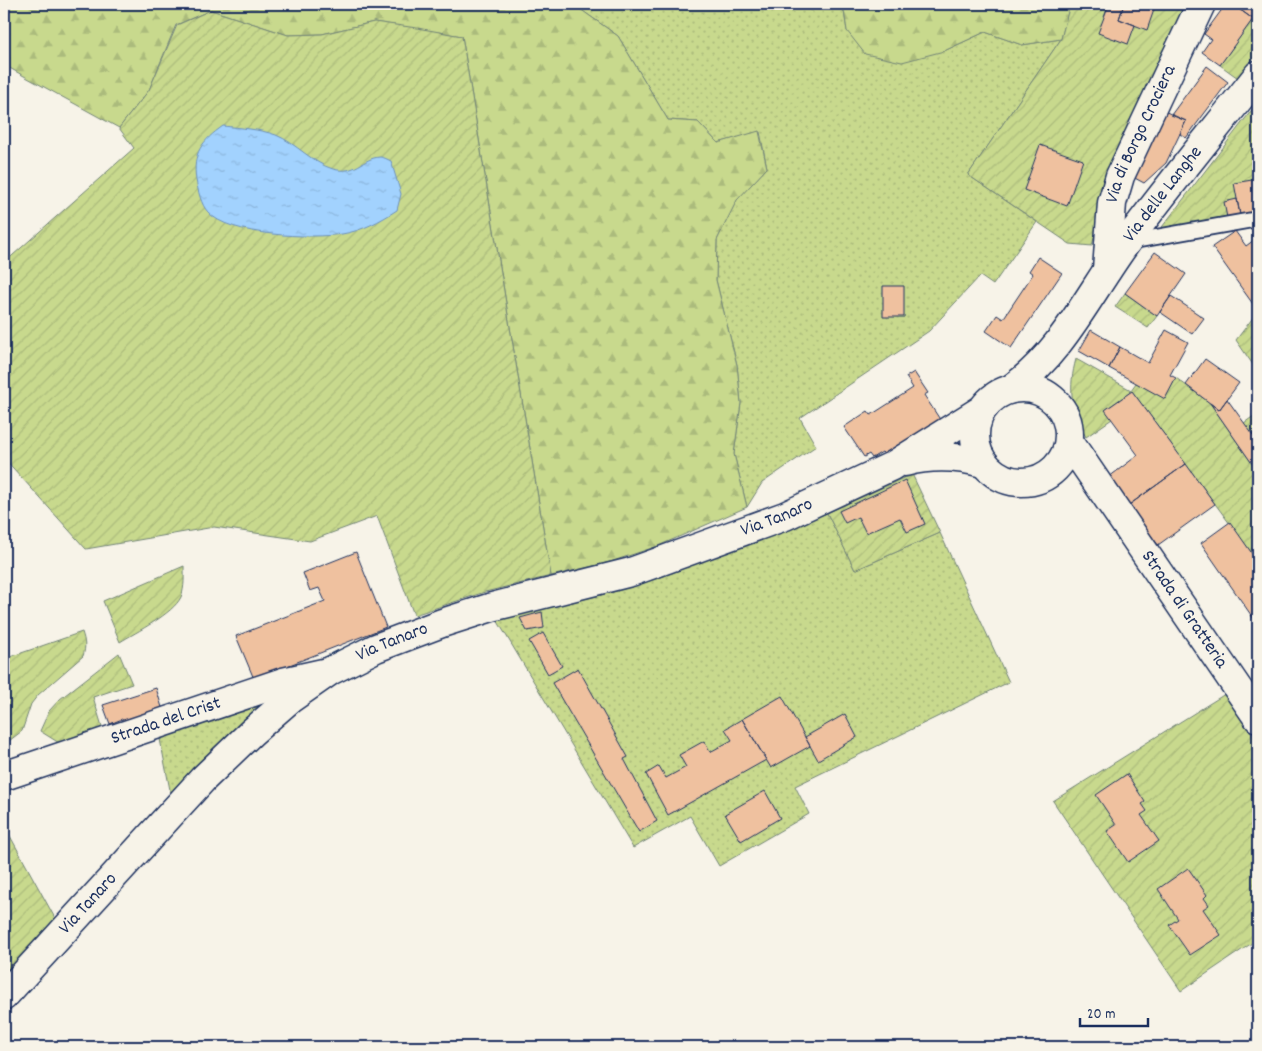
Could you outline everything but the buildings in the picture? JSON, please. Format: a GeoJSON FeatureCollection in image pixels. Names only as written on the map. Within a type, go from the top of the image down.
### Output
{"type":"FeatureCollection","features":[{"type":"Feature","properties":{"kind":"main road","name":"Via di Borgo Crociera"},"geometry":{"type":"LineString","coordinates":[[1107,270],[1112,203],[1120,176],[1201,4]]}},
{"type":"Feature","properties":{"kind":"main road","name":"Via delle Langhe"},"geometry":{"type":"LineString","coordinates":[[981,410],[994,397],[1011,389],[1032,372],[1074,321],[1127,242],[1258,75]]}},
{"type":"Feature","properties":{"kind":"main road","name":"Via delle Langhe"},"geometry":{"type":"LineString","coordinates":[[1057,403],[1056,366],[1061,348],[1074,321]]}},
{"type":"Feature","properties":{"kind":"main road","name":"Via delle Langhe"},"geometry":{"type":"LineString","coordinates":[[1011,389],[1030,388],[1047,394],[1057,403],[1069,424],[1070,443]]}},
{"type":"Feature","properties":{"kind":"main road"},"geometry":{"type":"LineString","coordinates":[[981,410],[975,428],[975,447],[983,463],[997,476],[1015,482],[1034,482],[1051,474],[1063,460],[1070,443]]}},
{"type":"Feature","properties":{"kind":"main road","name":"Via Tanaro"},"geometry":{"type":"LineString","coordinates":[[4,996],[203,780],[290,699],[330,671],[376,648],[442,623],[492,607],[631,572],[696,550],[785,516],[892,466],[981,410]]}},
{"type":"Feature","properties":{"kind":"main road","name":"Strada di Gratteria"},"geometry":{"type":"LineString","coordinates":[[1070,443],[1258,718]]}},
{"type":"Feature","properties":{"kind":"main road","name":"Via Tanaro"},"geometry":{"type":"LineString","coordinates":[[892,466],[923,458],[948,457],[965,458],[983,463]]}},
{"type":"Feature","properties":{"kind":"main road","name":"Strada di Gratteria"},"geometry":{"type":"LineString","coordinates":[[1051,474],[1085,485],[1110,502]]}},
{"type":"Feature","properties":{"kind":"main road","name":"Strada del Crist"},"geometry":{"type":"LineString","coordinates":[[4,776],[283,682],[330,671]]}},
{"type":"Feature","properties":{"kind":"lane"},"geometry":{"type":"LineString","coordinates":[[1127,242],[1258,219]]}},
{"type":"Feature","properties":{"kind":"green space"},"geometry":{"type":"Polygon","coordinates":[[[4,4],[573,4],[618,36],[668,120],[698,122],[718,143],[759,131],[767,168],[737,200],[717,240],[716,280],[737,365],[741,403],[734,454],[747,507],[658,546],[610,562],[551,576],[462,36],[374,22],[322,34],[288,35],[211,10],[176,25],[149,90],[119,128],[4,65],[4,4]]]}},
{"type":"Feature","properties":{"kind":"green space"},"geometry":{"type":"Polygon","coordinates":[[[573,4],[784,4],[812,10],[824,4],[843,4],[847,31],[944,51],[985,32],[1022,45],[1061,39],[968,175],[1037,222],[993,285],[980,276],[929,331],[800,418],[816,446],[762,483],[747,507],[734,454],[741,403],[737,365],[716,280],[717,240],[737,199],[767,168],[760,132],[718,143],[698,122],[668,120],[618,36],[573,4]]]}},
{"type":"Feature","properties":{"kind":"green space"},"geometry":{"type":"Polygon","coordinates":[[[784,4],[824,4],[812,10],[784,4]]]}},
{"type":"Feature","properties":{"kind":"green space"},"geometry":{"type":"Polygon","coordinates":[[[843,4],[1070,4],[1061,39],[1022,45],[985,32],[944,51],[902,62],[865,54],[847,31],[843,4]]]}},
{"type":"Feature","properties":{"kind":"green space"},"geometry":{"type":"Polygon","coordinates":[[[1070,4],[1189,4],[1105,192],[1092,246],[1070,244],[968,175],[1061,39],[1070,4]]]}},
{"type":"Feature","properties":{"kind":"green space"},"geometry":{"type":"Polygon","coordinates":[[[211,10],[288,35],[322,34],[374,22],[462,36],[551,576],[485,592],[414,615],[377,516],[310,541],[214,527],[86,549],[4,458],[4,263],[134,148],[119,128],[149,90],[177,25],[211,10]]]}},
{"type":"Feature","properties":{"kind":"green space"},"geometry":{"type":"Polygon","coordinates":[[[1258,12],[1258,52],[1238,78],[1220,65],[1258,12]]]}},
{"type":"Feature","properties":{"kind":"green space"},"geometry":{"type":"Polygon","coordinates":[[[1258,102],[1258,213],[1159,231],[1258,102]]]}},
{"type":"Feature","properties":{"kind":"green space"},"geometry":{"type":"Polygon","coordinates":[[[1125,293],[1157,316],[1148,328],[1115,307],[1125,293]]]}},
{"type":"Feature","properties":{"kind":"green space"},"geometry":{"type":"Polygon","coordinates":[[[1258,311],[1258,372],[1236,340],[1258,311]]]}},
{"type":"Feature","properties":{"kind":"green space"},"geometry":{"type":"Polygon","coordinates":[[[1076,359],[1131,390],[1136,383],[1165,398],[1176,378],[1210,403],[1258,472],[1258,562],[1132,391],[1106,409],[1112,419],[1086,437],[1077,418],[1072,399],[1072,380],[1076,359]]]}},
{"type":"Feature","properties":{"kind":"green space"},"geometry":{"type":"Polygon","coordinates":[[[1258,413],[1258,442],[1244,423],[1258,413]]]}},
{"type":"Feature","properties":{"kind":"green space"},"geometry":{"type":"Polygon","coordinates":[[[912,474],[940,533],[855,570],[827,513],[912,474]]]}},
{"type":"Feature","properties":{"kind":"green space"},"geometry":{"type":"Polygon","coordinates":[[[827,513],[855,570],[940,533],[1009,682],[795,786],[809,814],[719,866],[690,816],[633,848],[497,620],[617,591],[659,578],[827,513]]]}},
{"type":"Feature","properties":{"kind":"green space"},"geometry":{"type":"Polygon","coordinates":[[[184,566],[183,589],[177,603],[162,616],[120,642],[103,601],[184,566]]]}},
{"type":"Feature","properties":{"kind":"green space"},"geometry":{"type":"Polygon","coordinates":[[[82,632],[85,644],[83,656],[38,695],[31,704],[22,731],[5,744],[4,659],[82,632]]]}},
{"type":"Feature","properties":{"kind":"green space"},"geometry":{"type":"Polygon","coordinates":[[[119,653],[132,684],[93,697],[104,733],[64,746],[40,731],[49,711],[60,699],[119,653]]]}},
{"type":"Feature","properties":{"kind":"green space"},"geometry":{"type":"Polygon","coordinates":[[[283,690],[171,795],[159,734],[283,690]]]}},
{"type":"Feature","properties":{"kind":"green space"},"geometry":{"type":"Polygon","coordinates":[[[1225,694],[1258,743],[1258,939],[1181,991],[1053,801],[1225,694]]]}},
{"type":"Feature","properties":{"kind":"green space"},"geometry":{"type":"Polygon","coordinates":[[[4,825],[56,920],[4,977],[4,825]]]}},
{"type":"Feature","properties":{"kind":"water"},"geometry":{"type":"Polygon","coordinates":[[[223,126],[257,130],[276,135],[318,162],[333,169],[348,170],[368,160],[381,157],[391,161],[401,194],[397,210],[377,222],[349,233],[311,236],[292,236],[251,231],[218,220],[203,205],[195,171],[200,148],[209,137],[223,126]]]}}]}
